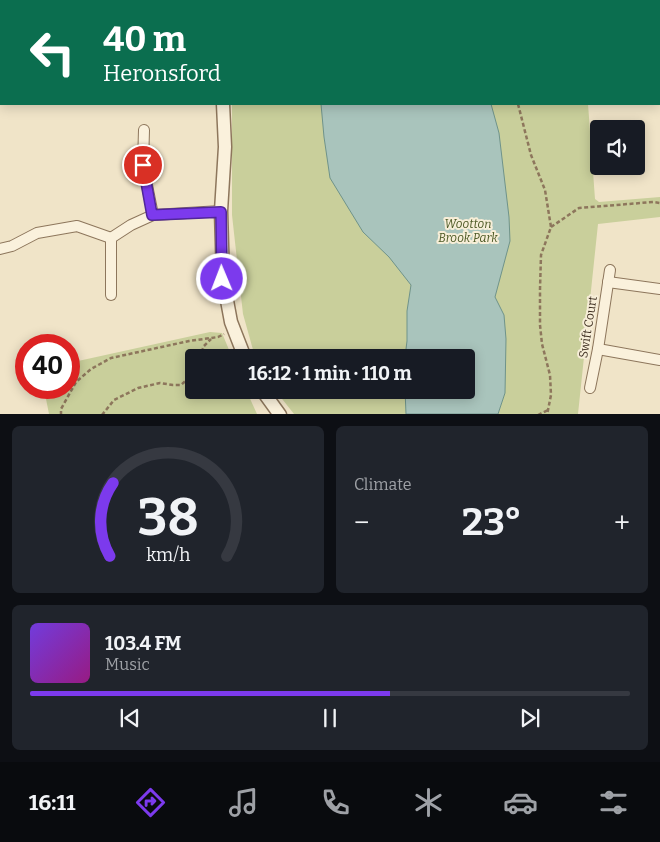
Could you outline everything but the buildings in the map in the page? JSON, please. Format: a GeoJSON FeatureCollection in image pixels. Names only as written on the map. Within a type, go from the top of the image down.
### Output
{"type":"FeatureCollection","features":[{"type":"Feature","properties":{"kind":"street"},"geometry":{"type":"LineString","coordinates":[[223,105],[225,147],[221,212],[222,279],[231,322],[242,349]]}},
{"type":"Feature","properties":{"kind":"street"},"geometry":{"type":"LineString","coordinates":[[144,130],[143,165],[152,215]]}},
{"type":"Feature","properties":{"kind":"street"},"geometry":{"type":"LineString","coordinates":[[111,238],[131,225],[152,215],[221,212]]}},
{"type":"Feature","properties":{"kind":"street"},"geometry":{"type":"LineString","coordinates":[[0,248],[12,246],[37,233],[77,226],[111,238]]}},
{"type":"Feature","properties":{"kind":"street"},"geometry":{"type":"LineString","coordinates":[[111,238],[111,295]]}},
{"type":"Feature","properties":{"kind":"street","name":"Swift Court"},"geometry":{"type":"LineString","coordinates":[[590,388],[610,270]]}},
{"type":"Feature","properties":{"kind":"street"},"geometry":{"type":"LineString","coordinates":[[608,282],[660,288]]}},
{"type":"Feature","properties":{"kind":"street"},"geometry":{"type":"LineString","coordinates":[[598,349],[660,360]]}},
{"type":"Feature","properties":{"kind":"street"},"geometry":{"type":"LineString","coordinates":[[269,399],[280,414]]}},
{"type":"Feature","properties":{"kind":"path"},"geometry":{"type":"LineString","coordinates":[[518,105],[531,155],[545,190],[551,227],[542,254],[540,289],[542,344],[550,375],[551,395],[547,414]]}},
{"type":"Feature","properties":{"kind":"path"},"geometry":{"type":"LineString","coordinates":[[551,227],[579,208],[660,203]]}},
{"type":"Feature","properties":{"kind":"path"},"geometry":{"type":"LineString","coordinates":[[61,414],[61,409],[76,382],[91,369],[111,358],[189,341],[218,337],[234,328]]}},
{"type":"Feature","properties":{"kind":"path"},"geometry":{"type":"LineString","coordinates":[[203,349],[212,338]]}},
{"type":"Feature","properties":{"kind":"path"},"geometry":{"type":"LineString","coordinates":[[102,414],[114,400],[138,388],[160,383],[173,386],[181,385],[185,381]]}},
{"type":"Feature","properties":{"kind":"path"},"geometry":{"type":"LineString","coordinates":[[538,414],[548,410]]}},
{"type":"Feature","properties":{"kind":"green space","name":"Wootton Brook Park"},"geometry":{"type":"Polygon","coordinates":[[[232,105],[588,105],[590,175],[593,175],[595,199],[599,202],[660,197],[660,217],[598,224],[578,414],[294,414],[282,399],[475,399],[475,349],[253,349],[243,314],[232,215],[232,105]]]}},
{"type":"Feature","properties":{"kind":"green space"},"geometry":{"type":"Polygon","coordinates":[[[210,332],[222,333],[229,349],[185,349],[185,399],[250,399],[257,414],[49,414],[46,399],[80,399],[80,361],[210,332]]]}},
{"type":"Feature","properties":{"kind":"water"},"geometry":{"type":"Polygon","coordinates":[[[321,105],[491,105],[499,133],[510,241],[495,297],[504,315],[506,339],[505,393],[498,414],[406,414],[405,399],[475,399],[475,349],[406,349],[407,311],[411,285],[389,257],[363,232],[330,178],[321,105]]]}},
{"type":"Feature","properties":{"kind":"route"},"geometry":{"type":"LineString","coordinates":[[143,165],[152,215],[221,212],[222,279]]}}]}
